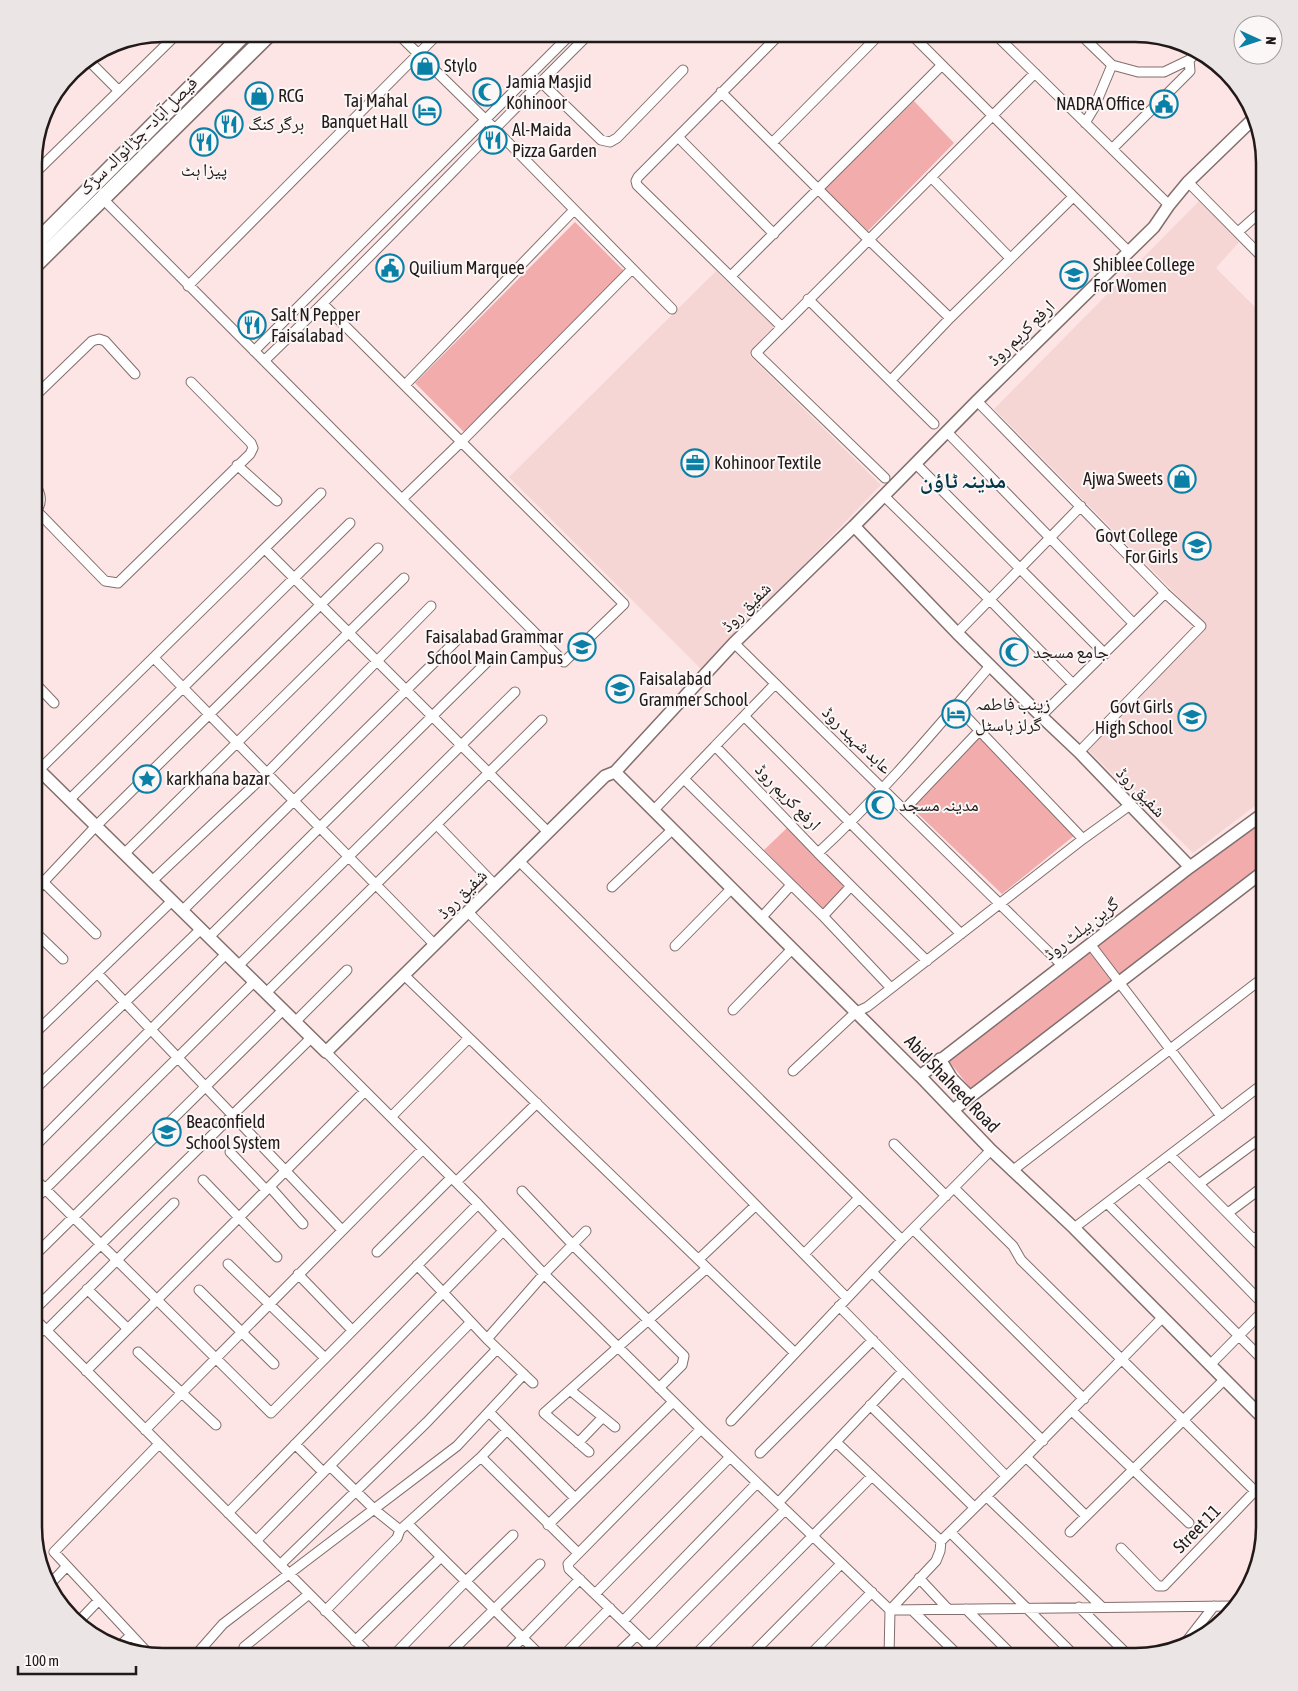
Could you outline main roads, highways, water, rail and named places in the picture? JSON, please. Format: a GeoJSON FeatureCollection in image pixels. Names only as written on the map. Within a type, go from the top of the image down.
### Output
{"type":"FeatureCollection","features":[{"type":"Feature","properties":{"kind":"main road","name":"فیصل آباد– جڑانوالہ سڑک"},"geometry":{"type":"LineString","coordinates":[[43,236],[234,43]]}},
{"type":"Feature","properties":{"kind":"main road"},"geometry":{"type":"LineString","coordinates":[[200,100],[221,72],[250,43]]}},
{"type":"Feature","properties":{"kind":"main road","name":"فیصل آباد– جڑانوالہ سڑک"},"geometry":{"type":"LineString","coordinates":[[43,257],[260,43]]}},
{"type":"Feature","properties":{"kind":"place","name":"Stylo"},"geometry":{"type":"Point","coordinates":[425,66]}},
{"type":"Feature","properties":{"kind":"place","name":"Jamia Masjid Kohinoor"},"geometry":{"type":"Point","coordinates":[487,92]}},
{"type":"Feature","properties":{"kind":"place","name":"RCG"},"geometry":{"type":"Point","coordinates":[259,96]}},
{"type":"Feature","properties":{"kind":"place","name":"NADRA Office"},"geometry":{"type":"Point","coordinates":[1164,104]}},
{"type":"Feature","properties":{"kind":"place","name":"Taj Mahal Banquet Hall"},"geometry":{"type":"Point","coordinates":[427,111]}},
{"type":"Feature","properties":{"kind":"place","name":"برگر کنگ"},"geometry":{"type":"Point","coordinates":[229,124]}},
{"type":"Feature","properties":{"kind":"place","name":"Al-Maida Pizza Garden"},"geometry":{"type":"Point","coordinates":[493,140]}},
{"type":"Feature","properties":{"kind":"place","name":"پیزا ہٹ"},"geometry":{"type":"Point","coordinates":[204,142]}},
{"type":"Feature","properties":{"kind":"place","name":"Quilium Marquee"},"geometry":{"type":"Point","coordinates":[390,268]}},
{"type":"Feature","properties":{"kind":"place","name":"Shiblee College For Women"},"geometry":{"type":"Point","coordinates":[1074,275]}},
{"type":"Feature","properties":{"kind":"place","name":"Salt N Pepper Faisalabad"},"geometry":{"type":"Point","coordinates":[252,325]}},
{"type":"Feature","properties":{"kind":"place","name":"Kohinoor Textile"},"geometry":{"type":"Point","coordinates":[695,463]}},
{"type":"Feature","properties":{"kind":"place","name":"Ajwa Sweets"},"geometry":{"type":"Point","coordinates":[1182,479]}},
{"type":"Feature","properties":{"kind":"place","name":"Govt College For Girls"},"geometry":{"type":"Point","coordinates":[1197,546]}},
{"type":"Feature","properties":{"kind":"place","name":"Faisalabad Grammar School Main Campus"},"geometry":{"type":"Point","coordinates":[582,647]}},
{"type":"Feature","properties":{"kind":"place","name":"جامع مسجد"},"geometry":{"type":"Point","coordinates":[1014,652]}},
{"type":"Feature","properties":{"kind":"place","name":"Faisalabad Grammer School"},"geometry":{"type":"Point","coordinates":[620,689]}},
{"type":"Feature","properties":{"kind":"place","name":"زینب فاطمہ گرلز ہاسٹل"},"geometry":{"type":"Point","coordinates":[956,714]}},
{"type":"Feature","properties":{"kind":"place","name":"Govt Girls High School"},"geometry":{"type":"Point","coordinates":[1192,717]}},
{"type":"Feature","properties":{"kind":"place","name":"karkhana bazar"},"geometry":{"type":"Point","coordinates":[147,779]}},
{"type":"Feature","properties":{"kind":"place","name":"مدینہ مسجد"},"geometry":{"type":"Point","coordinates":[880,805]}},
{"type":"Feature","properties":{"kind":"place","name":"Beaconfield School System"},"geometry":{"type":"Point","coordinates":[167,1132]}},
{"type":"Feature","properties":{"kind":"district","name":"مدینہ ٹاؤن"},"geometry":{"type":"Point","coordinates":[963,480]}}]}
